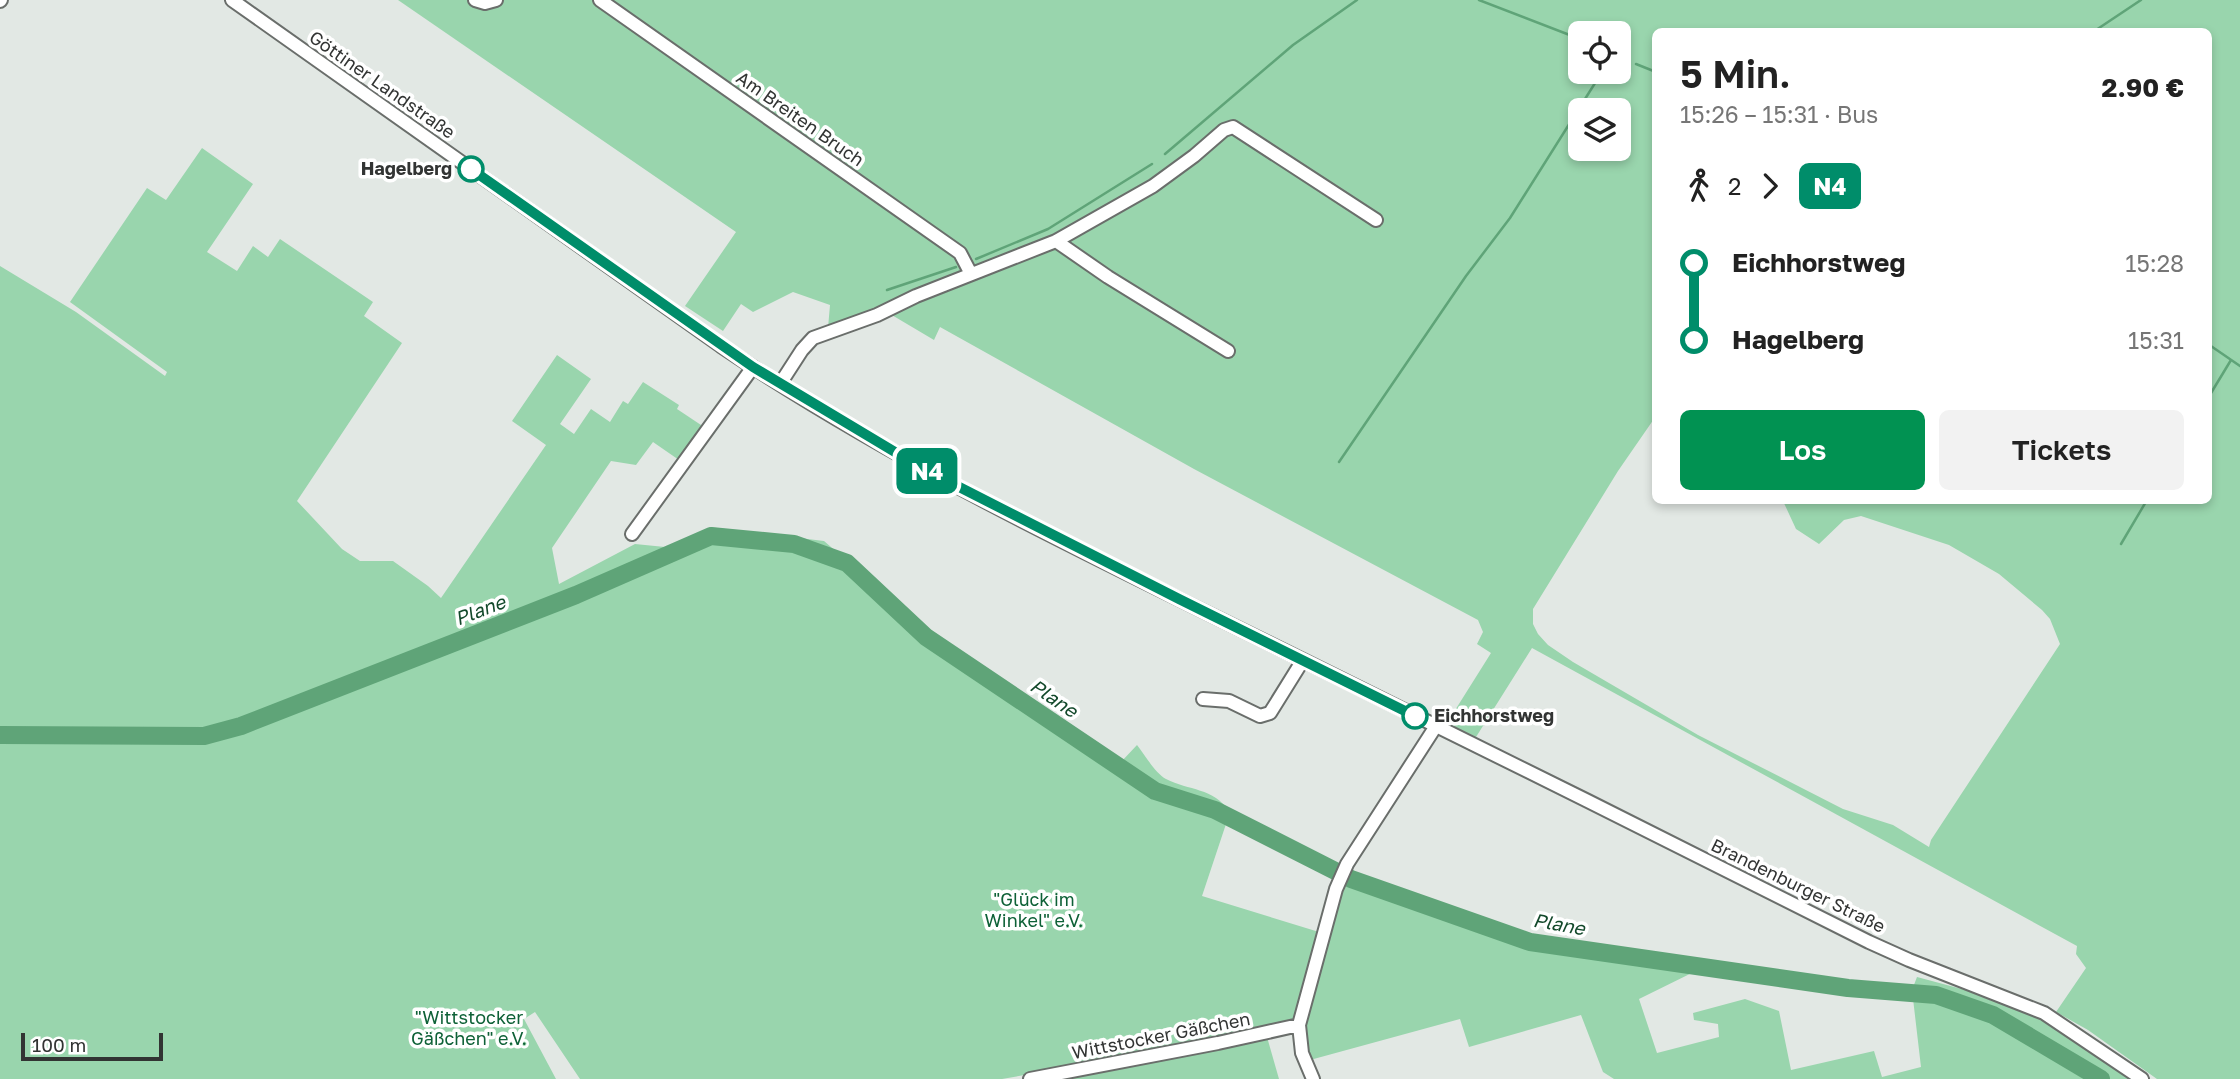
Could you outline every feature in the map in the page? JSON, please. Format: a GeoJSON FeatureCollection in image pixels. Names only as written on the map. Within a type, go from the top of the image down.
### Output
{"type":"FeatureCollection","features":[{"type":"Feature","properties":{"kind":"street","name":"Göttiner Landstraße"},"geometry":{"type":"LineString","coordinates":[[232,0],[780,384],[953,485],[1436,726]]}},
{"type":"Feature","properties":{"kind":"street"},"geometry":{"type":"LineString","coordinates":[[475,0],[485,3],[496,0]]}},
{"type":"Feature","properties":{"kind":"street","name":"Am Breiten Bruch"},"geometry":{"type":"LineString","coordinates":[[600,0],[960,253],[971,274]]}},
{"type":"Feature","properties":{"kind":"street"},"geometry":{"type":"LineString","coordinates":[[780,384],[813,338],[877,315],[1056,241],[1153,186],[1224,130],[1234,127],[1376,220]]}},
{"type":"Feature","properties":{"kind":"street"},"geometry":{"type":"LineString","coordinates":[[1056,241],[1108,277],[1228,351]]}},
{"type":"Feature","properties":{"kind":"street"},"geometry":{"type":"LineString","coordinates":[[632,534],[753,367]]}},
{"type":"Feature","properties":{"kind":"street"},"geometry":{"type":"LineString","coordinates":[[1202,699],[1229,701],[1260,716],[1270,713],[1303,660]]}},
{"type":"Feature","properties":{"kind":"street"},"geometry":{"type":"LineString","coordinates":[[1312,1079],[1302,1053],[1299,1025],[1336,889],[1347,864],[1436,726]]}},
{"type":"Feature","properties":{"kind":"street","name":"Brandenburger Straße"},"geometry":{"type":"LineString","coordinates":[[1436,726],[1879,946],[2044,1013],[2142,1079]]}},
{"type":"Feature","properties":{"kind":"street","name":"Wittstocker Gäßchen"},"geometry":{"type":"LineString","coordinates":[[1030,1079],[1218,1044],[1299,1025]]}},
{"type":"Feature","properties":{"kind":"green space"},"geometry":{"type":"Polygon","coordinates":[[[398,0],[2240,0],[2240,1079],[2157,1079],[2088,1030],[2056,1012],[2086,968],[2076,954],[2077,946],[1532,648],[1476,737],[1447,723],[1491,653],[1477,644],[1483,632],[1478,620],[1194,469],[940,327],[934,340],[880,308],[828,328],[830,305],[793,292],[753,312],[741,304],[723,331],[685,306],[736,232],[398,0]]]}},
{"type":"Feature","properties":{"kind":"green space"},"geometry":{"type":"Polygon","coordinates":[[[202,148],[253,184],[207,252],[237,271],[253,246],[268,257],[280,239],[373,302],[364,316],[402,343],[297,501],[342,549],[360,561],[393,561],[441,598],[546,445],[512,421],[557,355],[591,379],[560,424],[574,434],[591,409],[610,422],[623,401],[628,404],[643,382],[679,405],[677,409],[704,427],[679,460],[653,442],[636,465],[611,461],[552,548],[559,584],[635,544],[675,548],[707,536],[709,527],[824,541],[936,637],[1020,698],[1121,762],[1137,745],[1166,779],[1208,794],[1223,804],[1230,812],[1202,896],[1319,932],[1296,1022],[1214,1041],[1002,1079],[580,1079],[535,1012],[524,1019],[556,1079],[0,1079],[0,736],[204,737],[241,726],[204,735],[0,734],[0,266],[76,312],[165,376],[167,372],[70,302],[147,188],[166,200],[202,148]]]}},
{"type":"Feature","properties":{"kind":"green space"},"geometry":{"type":"Polygon","coordinates":[[[1348,874],[1530,941],[1710,964],[1639,999],[1657,1053],[1719,1037],[1718,1024],[1694,1020],[1693,1013],[1745,999],[1779,1011],[1791,1070],[1874,1051],[1882,1077],[1921,1067],[1912,990],[1917,977],[1984,995],[2049,1022],[2130,1079],[1614,1079],[1603,1072],[1581,1015],[1469,1047],[1460,1019],[1310,1060],[1304,1029],[1348,874]]]}},
{"type":"Feature","properties":{"kind":"green space"},"geometry":{"type":"Polygon","coordinates":[[[1267,1037],[1279,1079],[1042,1079],[1267,1037]]]}},
{"type":"Feature","properties":{"kind":"waterway"},"geometry":{"type":"LineString","coordinates":[[1165,154],[1293,45],[1357,0]]}},
{"type":"Feature","properties":{"kind":"waterway"},"geometry":{"type":"LineString","coordinates":[[1479,0],[1568,34]]}},
{"type":"Feature","properties":{"kind":"waterway"},"geometry":{"type":"LineString","coordinates":[[2099,28],[2141,0]]}},
{"type":"Feature","properties":{"kind":"waterway"},"geometry":{"type":"LineString","coordinates":[[1636,64],[1652,70]]}},
{"type":"Feature","properties":{"kind":"waterway"},"geometry":{"type":"LineString","coordinates":[[1339,462],[1466,276],[1510,218],[1594,84]]}},
{"type":"Feature","properties":{"kind":"waterway"},"geometry":{"type":"LineString","coordinates":[[976,259],[1048,229],[1152,164]]}},
{"type":"Feature","properties":{"kind":"waterway"},"geometry":{"type":"LineString","coordinates":[[887,290],[956,267]]}},
{"type":"Feature","properties":{"kind":"waterway"},"geometry":{"type":"LineString","coordinates":[[2212,347],[2240,366]]}},
{"type":"Feature","properties":{"kind":"waterway"},"geometry":{"type":"LineString","coordinates":[[2212,391],[2231,360]]}},
{"type":"Feature","properties":{"kind":"waterway"},"geometry":{"type":"LineString","coordinates":[[2121,544],[2145,504]]}},
{"type":"Feature","properties":{"kind":"waterway","name":"Plane"},"geometry":{"type":"LineString","coordinates":[[0,735],[204,736],[241,726],[576,595],[711,536],[794,544],[847,563],[926,637],[1155,791],[1215,810],[1351,879],[1530,942],[1848,988],[1936,995],[1993,1015],[2101,1079]]}},
{"type":"Feature","properties":{"kind":"bus line","name":"N4"},"geometry":{"type":"LineString","coordinates":[[471,169],[721,346],[920,467],[1415,716]]}},
{"type":"Feature","properties":{"kind":"place","name":"Hagelberg"},"geometry":{"type":"Point","coordinates":[471,169]}},
{"type":"Feature","properties":{"kind":"place","name":"Eichhorstweg"},"geometry":{"type":"Point","coordinates":[1415,716]}},
{"type":"Feature","properties":{"kind":"park label","name":"\"Glück im Winkel\" e.V."},"geometry":{"type":"Point","coordinates":[1034,910]}},
{"type":"Feature","properties":{"kind":"park label","name":"\"Wittstocker Gäßchen\" e.V."},"geometry":{"type":"Point","coordinates":[469,1028]}}]}
